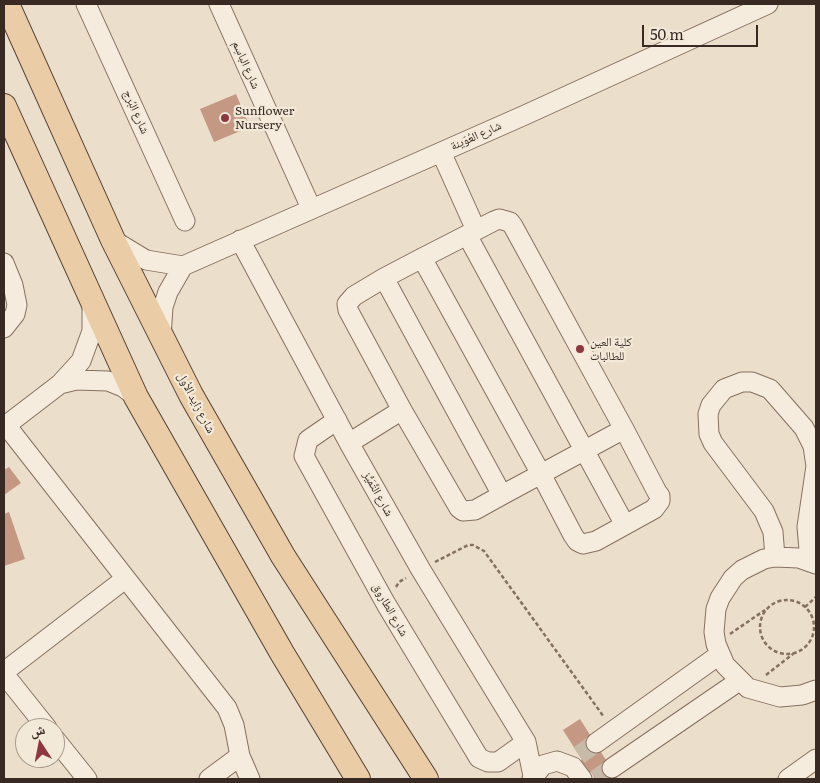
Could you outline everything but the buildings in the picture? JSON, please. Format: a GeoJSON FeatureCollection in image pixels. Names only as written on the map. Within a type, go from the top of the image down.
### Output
{"type":"FeatureCollection","features":[{"type":"Feature","properties":{"kind":"main road","name":"شارع زايد الأول"},"geometry":{"type":"LineString","coordinates":[[8,4],[113,240],[161,337],[252,504],[426,779]]}},
{"type":"Feature","properties":{"kind":"main road"},"geometry":{"type":"LineString","coordinates":[[4,106],[136,396],[286,662],[358,779]]}},
{"type":"Feature","properties":{"kind":"street","name":"شارع البُرج"},"geometry":{"type":"LineString","coordinates":[[86,4],[185,221]]}},
{"type":"Feature","properties":{"kind":"street","name":"شارع الباسِم"},"geometry":{"type":"LineString","coordinates":[[219,4],[310,208]]}},
{"type":"Feature","properties":{"kind":"street","name":"شارع العُوَينة"},"geometry":{"type":"LineString","coordinates":[[113,240],[146,260],[158,264],[183,266],[310,208],[441,152],[736,10],[768,4]]}},
{"type":"Feature","properties":{"kind":"street"},"geometry":{"type":"LineString","coordinates":[[441,152],[472,233],[584,450],[625,525]]}},
{"type":"Feature","properties":{"kind":"street"},"geometry":{"type":"LineString","coordinates":[[422,258],[541,474],[577,541],[590,544],[654,509],[660,501],[660,496],[624,429],[514,226],[510,222],[499,219],[422,258],[384,278],[350,299],[348,310],[402,410],[459,508],[463,511],[475,510],[541,474],[584,450],[624,429]]}},
{"type":"Feature","properties":{"kind":"street","name":"شارع التَّمَيُّز"},"geometry":{"type":"LineString","coordinates":[[240,240],[336,420],[421,570],[526,742],[533,778]]}},
{"type":"Feature","properties":{"kind":"street"},"geometry":{"type":"LineString","coordinates":[[4,263],[14,285],[17,305],[15,314],[4,328]]}},
{"type":"Feature","properties":{"kind":"street"},"geometry":{"type":"LineString","coordinates":[[161,337],[163,307],[168,292],[183,266]]}},
{"type":"Feature","properties":{"kind":"street"},"geometry":{"type":"LineString","coordinates":[[384,278],[502,495]]}},
{"type":"Feature","properties":{"kind":"street"},"geometry":{"type":"LineString","coordinates":[[91,300],[92,331],[88,346],[72,373],[5,426],[227,708],[234,725],[240,756],[250,779]]}},
{"type":"Feature","properties":{"kind":"street"},"geometry":{"type":"LineString","coordinates":[[60,384],[76,380],[100,380],[123,387],[136,396]]}},
{"type":"Feature","properties":{"kind":"street"},"geometry":{"type":"LineString","coordinates":[[775,557],[773,532],[764,511],[713,443],[709,434],[708,414],[711,405],[724,390],[742,382],[752,382],[770,389],[804,428],[813,446],[816,466],[807,527],[813,562],[799,558],[775,557],[748,567],[726,587],[716,609],[714,626],[718,650],[744,685],[780,697],[802,695],[816,690]]}},
{"type":"Feature","properties":{"kind":"street"},"geometry":{"type":"LineString","coordinates":[[349,443],[402,410]]}},
{"type":"Feature","properties":{"kind":"street","name":"شارع الطاروق"},"geometry":{"type":"LineString","coordinates":[[336,420],[308,440],[304,456],[386,604],[479,758],[488,762],[498,762],[526,742]]}},
{"type":"Feature","properties":{"kind":"street"},"geometry":{"type":"LineString","coordinates":[[39,718],[4,673],[126,578]]}},
{"type":"Feature","properties":{"kind":"street"},"geometry":{"type":"LineString","coordinates":[[596,743],[718,650]]}},
{"type":"Feature","properties":{"kind":"street"},"geometry":{"type":"LineString","coordinates":[[612,768],[744,685]]}},
{"type":"Feature","properties":{"kind":"street","name":"شارع التَّمَيُّز"},"geometry":{"type":"LineString","coordinates":[[526,742],[568,760],[582,779]]}},
{"type":"Feature","properties":{"kind":"street"},"geometry":{"type":"LineString","coordinates":[[65,751],[87,779]]}},
{"type":"Feature","properties":{"kind":"street"},"geometry":{"type":"LineString","coordinates":[[209,779],[240,756]]}},
{"type":"Feature","properties":{"kind":"street"},"geometry":{"type":"LineString","coordinates":[[788,779],[816,759]]}},
{"type":"Feature","properties":{"kind":"street"},"geometry":{"type":"LineString","coordinates":[[533,778],[543,765],[568,760]]}},
{"type":"Feature","properties":{"kind":"path"},"geometry":{"type":"LineString","coordinates":[[386,604],[399,582],[462,548],[473,545],[479,547],[614,730]]}},
{"type":"Feature","properties":{"kind":"path"},"geometry":{"type":"LineString","coordinates":[[805,607],[816,598]]}},
{"type":"Feature","properties":{"kind":"path"},"geometry":{"type":"LineString","coordinates":[[718,650],[771,604],[785,600],[799,603],[815,619],[813,634],[807,646],[744,685]]}},
{"type":"Feature","properties":{"kind":"path"},"geometry":{"type":"LineString","coordinates":[[766,609],[762,616],[759,631],[766,646],[779,654],[795,653]]}},
{"type":"Feature","properties":{"kind":"tunnel"},"geometry":{"type":"LineString","coordinates":[[579,755],[596,743]]}},
{"type":"Feature","properties":{"kind":"tunnel"},"geometry":{"type":"LineString","coordinates":[[596,779],[612,768]]}},
{"type":"Feature","properties":{"kind":"place","name":"Sunflower Nursery"},"geometry":{"type":"Point","coordinates":[225,118]}},
{"type":"Feature","properties":{"kind":"place","name":"كلية العين للطالبات"},"geometry":{"type":"Point","coordinates":[580,349]}}]}
